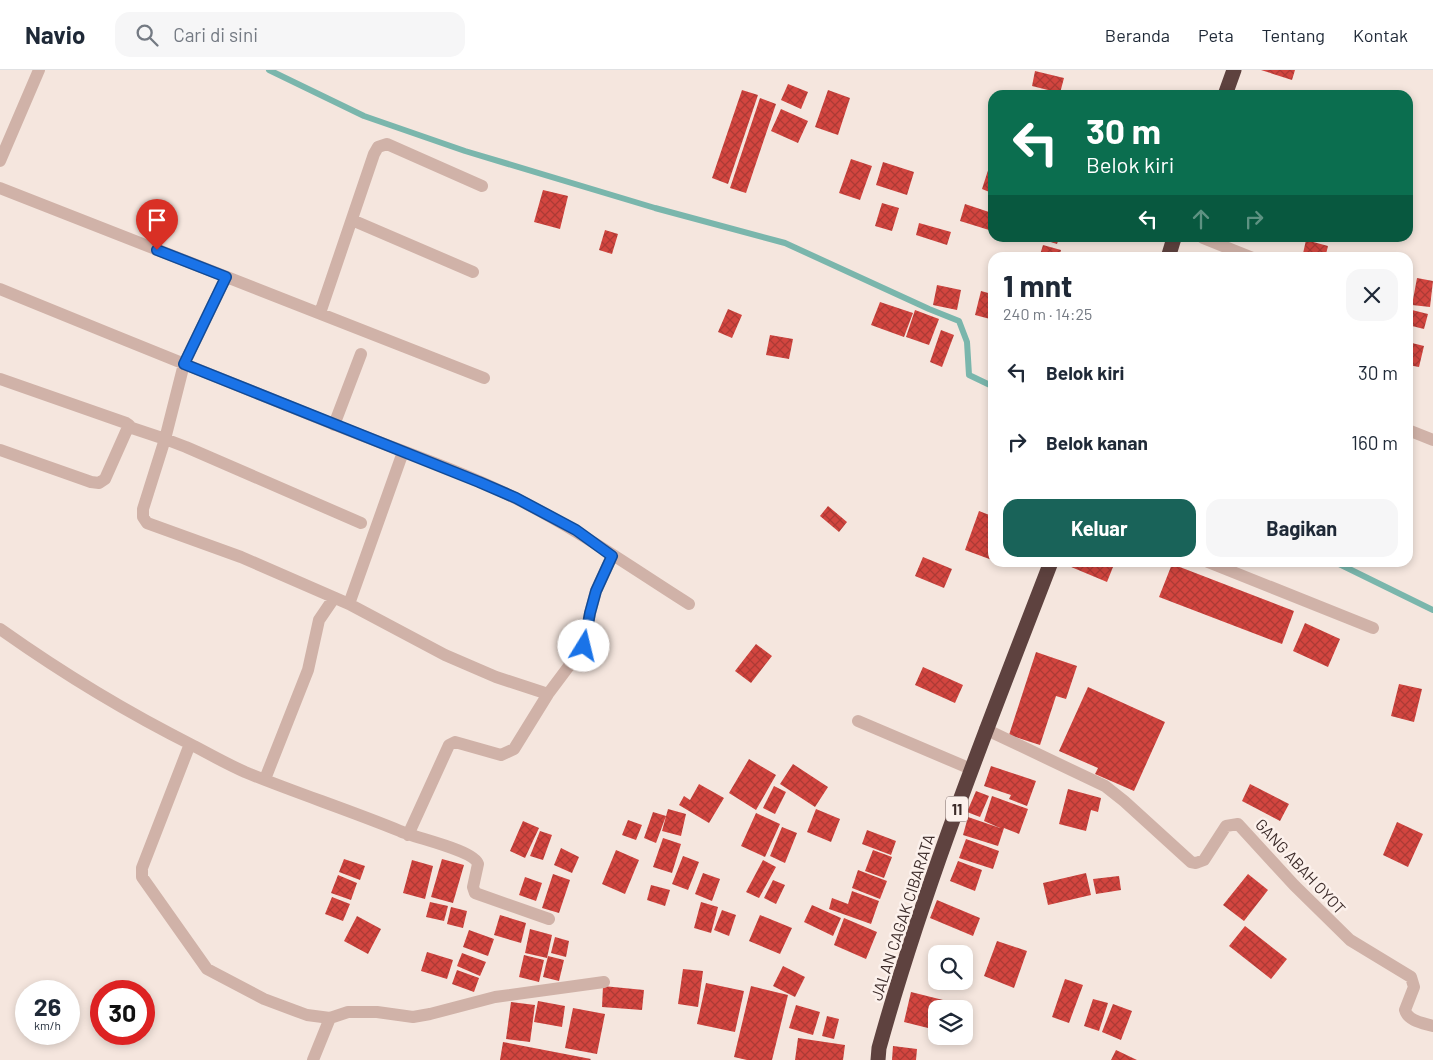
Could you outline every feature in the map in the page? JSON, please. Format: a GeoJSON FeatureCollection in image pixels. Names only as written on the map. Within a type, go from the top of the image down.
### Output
{"type":"FeatureCollection","features":[{"type":"Feature","properties":{"kind":"highway"},"geometry":{"type":"LineString","coordinates":[[1227,90],[1234,70]]}},
{"type":"Feature","properties":{"kind":"highway","name":"JALAN CAGAK CIBARATA"},"geometry":{"type":"LineString","coordinates":[[878,1060],[879,1048],[900,975],[971,769],[1049,567]]}},
{"type":"Feature","properties":{"kind":"street"},"geometry":{"type":"LineString","coordinates":[[0,161],[39,70]]}},
{"type":"Feature","properties":{"kind":"street"},"geometry":{"type":"LineString","coordinates":[[320,313],[378,147],[387,144],[482,186]]}},
{"type":"Feature","properties":{"kind":"street"},"geometry":{"type":"LineString","coordinates":[[0,188],[484,378]]}},
{"type":"Feature","properties":{"kind":"street"},"geometry":{"type":"LineString","coordinates":[[352,220],[473,272]]}},
{"type":"Feature","properties":{"kind":"street"},"geometry":{"type":"LineString","coordinates":[[1213,242],[1238,252]]}},
{"type":"Feature","properties":{"kind":"street"},"geometry":{"type":"LineString","coordinates":[[226,277],[184,364],[165,439],[143,509],[143,517],[147,523],[242,557],[349,604],[445,655],[496,676],[548,694]]}},
{"type":"Feature","properties":{"kind":"street"},"geometry":{"type":"LineString","coordinates":[[0,289],[516,498],[576,530],[612,556],[689,604]]}},
{"type":"Feature","properties":{"kind":"street"},"geometry":{"type":"LineString","coordinates":[[334,425],[361,354]]}},
{"type":"Feature","properties":{"kind":"street"},"geometry":{"type":"LineString","coordinates":[[0,379],[126,423],[128,427],[186,447],[361,523]]}},
{"type":"Feature","properties":{"kind":"street"},"geometry":{"type":"LineString","coordinates":[[0,450],[98,483],[105,479],[128,427]]}},
{"type":"Feature","properties":{"kind":"street"},"geometry":{"type":"LineString","coordinates":[[1413,432],[1433,440]]}},
{"type":"Feature","properties":{"kind":"street"},"geometry":{"type":"LineString","coordinates":[[349,604],[403,452]]}},
{"type":"Feature","properties":{"kind":"street"},"geometry":{"type":"LineString","coordinates":[[408,835],[449,745],[455,742],[500,755],[514,749],[548,694],[584,646],[596,591],[612,556]]}},
{"type":"Feature","properties":{"kind":"street"},"geometry":{"type":"LineString","coordinates":[[1220,567],[1373,628]]}},
{"type":"Feature","properties":{"kind":"street"},"geometry":{"type":"LineString","coordinates":[[265,779],[308,670],[319,620],[334,598]]}},
{"type":"Feature","properties":{"kind":"street"},"geometry":{"type":"LineString","coordinates":[[0,629],[98,693],[147,722],[243,771],[408,835],[475,858],[478,864],[473,887],[476,893],[548,919]]}},
{"type":"Feature","properties":{"kind":"street"},"geometry":{"type":"LineString","coordinates":[[858,721],[971,769]]}},
{"type":"Feature","properties":{"kind":"street","name":"GANG ABAH OYOT"},"geometry":{"type":"LineString","coordinates":[[985,729],[1104,786],[1124,801],[1190,862],[1196,863],[1204,860],[1226,826],[1238,824],[1294,885],[1350,940],[1411,977],[1414,987],[1405,1010],[1406,1013],[1411,1019],[1433,1026]]}},
{"type":"Feature","properties":{"kind":"street"},"geometry":{"type":"LineString","coordinates":[[190,744],[142,868],[142,877],[207,968],[264,999],[307,1014],[330,1018],[348,1012],[377,1012],[413,1017],[495,998],[604,982]]}},
{"type":"Feature","properties":{"kind":"street"},"geometry":{"type":"LineString","coordinates":[[313,1060],[330,1018]]}},
{"type":"Feature","properties":{"kind":"building"},"geometry":{"type":"Polygon","coordinates":[[[1261,70],[1295,70],[1292,80],[1261,70]]]}},
{"type":"Feature","properties":{"kind":"building"},"geometry":{"type":"Polygon","coordinates":[[[1035,71],[1064,78],[1061,90],[1048,90],[1032,86],[1035,71]]]}},
{"type":"Feature","properties":{"kind":"building"},"geometry":{"type":"Polygon","coordinates":[[[788,84],[808,92],[801,109],[781,100],[788,84]]]}},
{"type":"Feature","properties":{"kind":"building"},"geometry":{"type":"Polygon","coordinates":[[[742,90],[758,95],[728,184],[712,178],[742,90]]]}},
{"type":"Feature","properties":{"kind":"building"},"geometry":{"type":"Polygon","coordinates":[[[828,90],[850,98],[838,135],[815,127],[828,90]]]}},
{"type":"Feature","properties":{"kind":"building"},"geometry":{"type":"Polygon","coordinates":[[[760,98],[776,104],[746,193],[730,188],[760,98]]]}},
{"type":"Feature","properties":{"kind":"building"},"geometry":{"type":"Polygon","coordinates":[[[781,109],[808,121],[798,143],[771,131],[781,109]]]}},
{"type":"Feature","properties":{"kind":"building"},"geometry":{"type":"Polygon","coordinates":[[[851,159],[872,166],[860,200],[839,193],[851,159]]]}},
{"type":"Feature","properties":{"kind":"building"},"geometry":{"type":"Polygon","coordinates":[[[883,162],[914,172],[907,195],[876,185],[883,162]]]}},
{"type":"Feature","properties":{"kind":"building"},"geometry":{"type":"Polygon","coordinates":[[[988,170],[988,191],[982,189],[988,170]]]}},
{"type":"Feature","properties":{"kind":"building"},"geometry":{"type":"Polygon","coordinates":[[[543,190],[568,196],[560,229],[534,222],[543,190]]]}},
{"type":"Feature","properties":{"kind":"building"},"geometry":{"type":"Polygon","coordinates":[[[882,203],[899,208],[892,231],[875,226],[882,203]]]}},
{"type":"Feature","properties":{"kind":"building"},"geometry":{"type":"Polygon","coordinates":[[[965,204],[988,212],[988,230],[960,221],[965,204]]]}},
{"type":"Feature","properties":{"kind":"building"},"geometry":{"type":"Polygon","coordinates":[[[919,223],[951,232],[947,245],[916,235],[919,223]]]}},
{"type":"Feature","properties":{"kind":"building"},"geometry":{"type":"Polygon","coordinates":[[[605,230],[618,234],[612,254],[599,250],[605,230]]]}},
{"type":"Feature","properties":{"kind":"building"},"geometry":{"type":"Polygon","coordinates":[[[1306,242],[1328,246],[1326,252],[1303,252],[1306,242]]]}},
{"type":"Feature","properties":{"kind":"building"},"geometry":{"type":"Polygon","coordinates":[[[1043,245],[1061,250],[1060,252],[1041,252],[1043,245]]]}},
{"type":"Feature","properties":{"kind":"building"},"geometry":{"type":"Polygon","coordinates":[[[1417,278],[1433,281],[1430,307],[1413,305],[1417,278]]]}},
{"type":"Feature","properties":{"kind":"building"},"geometry":{"type":"Polygon","coordinates":[[[937,285],[961,290],[957,310],[933,305],[937,285]]]}},
{"type":"Feature","properties":{"kind":"building"},"geometry":{"type":"Polygon","coordinates":[[[981,291],[988,293],[988,318],[975,315],[981,291]]]}},
{"type":"Feature","properties":{"kind":"building"},"geometry":{"type":"Polygon","coordinates":[[[880,302],[913,313],[904,337],[871,325],[880,302]]]}},
{"type":"Feature","properties":{"kind":"building"},"geometry":{"type":"Polygon","coordinates":[[[728,309],[742,315],[732,338],[718,332],[728,309]]]}},
{"type":"Feature","properties":{"kind":"building"},"geometry":{"type":"Polygon","coordinates":[[[915,310],[939,319],[929,345],[906,337],[915,310]]]}},
{"type":"Feature","properties":{"kind":"building"},"geometry":{"type":"Polygon","coordinates":[[[1413,310],[1428,314],[1424,329],[1413,326],[1413,310]]]}},
{"type":"Feature","properties":{"kind":"building"},"geometry":{"type":"Polygon","coordinates":[[[941,330],[954,335],[942,367],[930,362],[941,330]]]}},
{"type":"Feature","properties":{"kind":"building"},"geometry":{"type":"Polygon","coordinates":[[[770,335],[793,339],[789,359],[766,355],[770,335]]]}},
{"type":"Feature","properties":{"kind":"building"},"geometry":{"type":"Polygon","coordinates":[[[1413,343],[1424,346],[1419,367],[1413,366],[1413,343]]]}},
{"type":"Feature","properties":{"kind":"building"},"geometry":{"type":"Polygon","coordinates":[[[828,506],[847,522],[839,532],[820,516],[828,506]]]}},
{"type":"Feature","properties":{"kind":"building"},"geometry":{"type":"Polygon","coordinates":[[[979,511],[988,514],[988,559],[965,550],[979,511]]]}},
{"type":"Feature","properties":{"kind":"building"},"geometry":{"type":"Polygon","coordinates":[[[923,557],[952,569],[944,588],[915,576],[923,557]]]}},
{"type":"Feature","properties":{"kind":"building"},"geometry":{"type":"Polygon","coordinates":[[[1071,567],[1113,567],[1107,582],[1071,567]]]}},
{"type":"Feature","properties":{"kind":"building"},"geometry":{"type":"Polygon","coordinates":[[[1171,567],[1180,567],[1294,611],[1282,644],[1159,597],[1171,567]]]}},
{"type":"Feature","properties":{"kind":"building"},"geometry":{"type":"Polygon","coordinates":[[[1305,623],[1340,639],[1328,667],[1293,651],[1305,623]]]}},
{"type":"Feature","properties":{"kind":"building"},"geometry":{"type":"Polygon","coordinates":[[[756,644],[772,656],[751,683],[735,671],[756,644]]]}},
{"type":"Feature","properties":{"kind":"building"},"geometry":{"type":"Polygon","coordinates":[[[1036,652],[1077,666],[1066,699],[1056,696],[1040,745],[1009,735],[1036,652]]]}},
{"type":"Feature","properties":{"kind":"building"},"geometry":{"type":"Polygon","coordinates":[[[923,667],[963,685],[955,703],[915,685],[923,667]]]}},
{"type":"Feature","properties":{"kind":"building"},"geometry":{"type":"Polygon","coordinates":[[[1399,684],[1422,689],[1414,722],[1391,716],[1399,684]]]}},
{"type":"Feature","properties":{"kind":"building"},"geometry":{"type":"Polygon","coordinates":[[[1088,687],[1165,722],[1134,791],[1095,774],[1098,768],[1059,751],[1088,687]]]}},
{"type":"Feature","properties":{"kind":"building"},"geometry":{"type":"Polygon","coordinates":[[[749,759],[776,775],[756,810],[729,793],[749,759]]]}},
{"type":"Feature","properties":{"kind":"building"},"geometry":{"type":"Polygon","coordinates":[[[793,764],[828,787],[815,807],[780,784],[793,764]]]}},
{"type":"Feature","properties":{"kind":"building"},"geometry":{"type":"Polygon","coordinates":[[[991,766],[1036,781],[1027,806],[1009,799],[1011,795],[984,786],[991,766]]]}},
{"type":"Feature","properties":{"kind":"building"},"geometry":{"type":"Polygon","coordinates":[[[699,784],[724,798],[709,823],[679,805],[684,796],[690,800],[699,784]]]}},
{"type":"Feature","properties":{"kind":"building"},"geometry":{"type":"Polygon","coordinates":[[[1250,784],[1289,804],[1280,821],[1242,801],[1250,784]]]}},
{"type":"Feature","properties":{"kind":"building"},"geometry":{"type":"Polygon","coordinates":[[[774,786],[786,792],[775,814],[763,808],[774,786]]]}},
{"type":"Feature","properties":{"kind":"building"},"geometry":{"type":"Polygon","coordinates":[[[1068,789],[1101,798],[1098,812],[1091,810],[1086,831],[1059,824],[1068,789]]]}},
{"type":"Feature","properties":{"kind":"building"},"geometry":{"type":"Polygon","coordinates":[[[976,791],[989,796],[980,817],[967,812],[976,791]]]}},
{"type":"Feature","properties":{"kind":"building"},"geometry":{"type":"Polygon","coordinates":[[[992,796],[1028,809],[1019,834],[1004,828],[998,846],[963,835],[968,817],[1000,828],[984,821],[992,796]]]}},
{"type":"Feature","properties":{"kind":"building"},"geometry":{"type":"Polygon","coordinates":[[[668,809],[686,814],[681,836],[662,831],[668,809]]]}},
{"type":"Feature","properties":{"kind":"building"},"geometry":{"type":"Polygon","coordinates":[[[816,809],[840,819],[831,842],[807,832],[816,809]]]}},
{"type":"Feature","properties":{"kind":"building"},"geometry":{"type":"Polygon","coordinates":[[[653,812],[666,816],[656,843],[644,838],[653,812]]]}},
{"type":"Feature","properties":{"kind":"building"},"geometry":{"type":"Polygon","coordinates":[[[756,813],[780,824],[765,857],[741,846],[756,813]]]}},
{"type":"Feature","properties":{"kind":"building"},"geometry":{"type":"Polygon","coordinates":[[[628,820],[642,825],[636,840],[622,835],[628,820]]]}},
{"type":"Feature","properties":{"kind":"building"},"geometry":{"type":"Polygon","coordinates":[[[523,821],[539,828],[525,858],[510,851],[523,821]]]}},
{"type":"Feature","properties":{"kind":"building"},"geometry":{"type":"Polygon","coordinates":[[[1397,822],[1423,834],[1408,867],[1383,855],[1397,822]]]}},
{"type":"Feature","properties":{"kind":"building"},"geometry":{"type":"Polygon","coordinates":[[[782,827],[797,833],[785,863],[770,856],[782,827]]]}},
{"type":"Feature","properties":{"kind":"building"},"geometry":{"type":"Polygon","coordinates":[[[867,830],[896,841],[891,855],[862,844],[867,830]]]}},
{"type":"Feature","properties":{"kind":"building"},"geometry":{"type":"Polygon","coordinates":[[[540,831],[552,835],[543,860],[530,856],[540,831]]]}},
{"type":"Feature","properties":{"kind":"building"},"geometry":{"type":"Polygon","coordinates":[[[663,838],[681,844],[672,873],[653,867],[663,838]]]}},
{"type":"Feature","properties":{"kind":"building"},"geometry":{"type":"Polygon","coordinates":[[[966,839],[999,851],[993,869],[959,858],[966,839]]]}},
{"type":"Feature","properties":{"kind":"building"},"geometry":{"type":"Polygon","coordinates":[[[561,848],[579,857],[572,873],[554,865],[561,848]]]}},
{"type":"Feature","properties":{"kind":"building"},"geometry":{"type":"Polygon","coordinates":[[[616,850],[639,860],[625,894],[602,884],[616,850]]]}},
{"type":"Feature","properties":{"kind":"building"},"geometry":{"type":"Polygon","coordinates":[[[873,850],[892,857],[884,878],[865,871],[873,850]]]}},
{"type":"Feature","properties":{"kind":"building"},"geometry":{"type":"Polygon","coordinates":[[[683,856],[699,862],[688,890],[672,884],[683,856]]]}},
{"type":"Feature","properties":{"kind":"building"},"geometry":{"type":"Polygon","coordinates":[[[344,859],[365,866],[360,880],[339,872],[344,859]]]}},
{"type":"Feature","properties":{"kind":"building"},"geometry":{"type":"Polygon","coordinates":[[[442,859],[464,865],[453,903],[431,897],[442,859]]]}},
{"type":"Feature","properties":{"kind":"building"},"geometry":{"type":"Polygon","coordinates":[[[412,860],[433,866],[425,899],[403,893],[412,860]]]}},
{"type":"Feature","properties":{"kind":"building"},"geometry":{"type":"Polygon","coordinates":[[[763,860],[776,867],[759,898],[746,892],[763,860]]]}},
{"type":"Feature","properties":{"kind":"building"},"geometry":{"type":"Polygon","coordinates":[[[958,861],[982,870],[975,891],[950,881],[958,861]]]}},
{"type":"Feature","properties":{"kind":"building"},"geometry":{"type":"Polygon","coordinates":[[[858,870],[887,881],[880,899],[852,888],[858,870]]]}},
{"type":"Feature","properties":{"kind":"building"},"geometry":{"type":"Polygon","coordinates":[[[703,873],[720,879],[712,901],[695,894],[703,873]]]}},
{"type":"Feature","properties":{"kind":"building"},"geometry":{"type":"Polygon","coordinates":[[[1086,873],[1091,895],[1048,905],[1043,883],[1086,873]]]}},
{"type":"Feature","properties":{"kind":"building"},"geometry":{"type":"Polygon","coordinates":[[[553,874],[570,880],[559,913],[542,908],[553,874]]]}},
{"type":"Feature","properties":{"kind":"building"},"geometry":{"type":"Polygon","coordinates":[[[1248,874],[1268,890],[1244,921],[1223,905],[1248,874]]]}},
{"type":"Feature","properties":{"kind":"building"},"geometry":{"type":"Polygon","coordinates":[[[338,875],[357,883],[351,900],[331,893],[338,875]]]}},
{"type":"Feature","properties":{"kind":"building"},"geometry":{"type":"Polygon","coordinates":[[[1119,876],[1121,890],[1096,894],[1093,879],[1119,876]]]}},
{"type":"Feature","properties":{"kind":"building"},"geometry":{"type":"Polygon","coordinates":[[[525,877],[542,883],[536,901],[519,895],[525,877]]]}},
{"type":"Feature","properties":{"kind":"building"},"geometry":{"type":"Polygon","coordinates":[[[773,880],[785,885],[776,904],[764,898],[773,880]]]}},
{"type":"Feature","properties":{"kind":"building"},"geometry":{"type":"Polygon","coordinates":[[[651,885],[670,890],[665,906],[647,900],[651,885]]]}},
{"type":"Feature","properties":{"kind":"building"},"geometry":{"type":"Polygon","coordinates":[[[852,891],[879,901],[871,924],[829,909],[832,898],[848,904],[852,891]]]}},
{"type":"Feature","properties":{"kind":"building"},"geometry":{"type":"Polygon","coordinates":[[[332,897],[350,904],[343,921],[325,914],[332,897]]]}},
{"type":"Feature","properties":{"kind":"building"},"geometry":{"type":"Polygon","coordinates":[[[937,900],[980,918],[973,936],[930,918],[937,900]]]}},
{"type":"Feature","properties":{"kind":"building"},"geometry":{"type":"Polygon","coordinates":[[[430,902],[448,906],[444,921],[426,917],[430,902]]]}},
{"type":"Feature","properties":{"kind":"building"},"geometry":{"type":"Polygon","coordinates":[[[701,902],[718,907],[711,933],[694,928],[701,902]]]}},
{"type":"Feature","properties":{"kind":"building"},"geometry":{"type":"Polygon","coordinates":[[[812,905],[841,918],[833,936],[804,922],[812,905]]]}},
{"type":"Feature","properties":{"kind":"building"},"geometry":{"type":"Polygon","coordinates":[[[451,907],[467,911],[463,928],[447,924],[451,907]]]}},
{"type":"Feature","properties":{"kind":"building"},"geometry":{"type":"Polygon","coordinates":[[[722,910],[736,915],[729,936],[714,930],[722,910]]]}},
{"type":"Feature","properties":{"kind":"building"},"geometry":{"type":"Polygon","coordinates":[[[500,915],[526,923],[521,943],[494,935],[500,915]]]}},
{"type":"Feature","properties":{"kind":"building"},"geometry":{"type":"Polygon","coordinates":[[[760,915],[792,928],[780,954],[749,941],[760,915]]]}},
{"type":"Feature","properties":{"kind":"building"},"geometry":{"type":"Polygon","coordinates":[[[357,916],[381,929],[368,954],[344,941],[357,916]]]}},
{"type":"Feature","properties":{"kind":"building"},"geometry":{"type":"Polygon","coordinates":[[[844,918],[877,932],[866,959],[834,945],[844,918]]]}},
{"type":"Feature","properties":{"kind":"building"},"geometry":{"type":"Polygon","coordinates":[[[1245,926],[1287,959],[1271,979],[1229,946],[1245,926]]]}},
{"type":"Feature","properties":{"kind":"building"},"geometry":{"type":"Polygon","coordinates":[[[530,929],[552,935],[547,958],[525,953],[530,929]]]}},
{"type":"Feature","properties":{"kind":"building"},"geometry":{"type":"Polygon","coordinates":[[[469,930],[494,939],[488,956],[463,947],[469,930]]]}},
{"type":"Feature","properties":{"kind":"building"},"geometry":{"type":"Polygon","coordinates":[[[555,937],[569,941],[566,957],[551,953],[555,937]]]}},
{"type":"Feature","properties":{"kind":"building"},"geometry":{"type":"Polygon","coordinates":[[[997,941],[1027,951],[1014,988],[984,976],[997,941]]]}},
{"type":"Feature","properties":{"kind":"building"},"geometry":{"type":"Polygon","coordinates":[[[427,952],[453,960],[447,979],[421,971],[427,952]]]}},
{"type":"Feature","properties":{"kind":"building"},"geometry":{"type":"Polygon","coordinates":[[[462,953],[486,962],[480,976],[457,966],[462,953]]]}},
{"type":"Feature","properties":{"kind":"building"},"geometry":{"type":"Polygon","coordinates":[[[524,955],[544,960],[539,982],[519,977],[524,955]]]}},
{"type":"Feature","properties":{"kind":"building"},"geometry":{"type":"Polygon","coordinates":[[[548,956],[564,960],[559,981],[543,977],[548,956]]]}},
{"type":"Feature","properties":{"kind":"building"},"geometry":{"type":"Polygon","coordinates":[[[783,966],[805,977],[795,997],[773,986],[783,966]]]}},
{"type":"Feature","properties":{"kind":"building"},"geometry":{"type":"Polygon","coordinates":[[[683,969],[703,971],[698,1007],[678,1004],[683,969]]]}},
{"type":"Feature","properties":{"kind":"building"},"geometry":{"type":"Polygon","coordinates":[[[457,970],[479,978],[474,992],[452,984],[457,970]]]}},
{"type":"Feature","properties":{"kind":"building"},"geometry":{"type":"Polygon","coordinates":[[[1065,979],[1083,985],[1069,1023],[1052,1017],[1065,979]]]}},
{"type":"Feature","properties":{"kind":"building"},"geometry":{"type":"Polygon","coordinates":[[[706,983],[744,991],[735,1032],[697,1024],[706,983]]]}},
{"type":"Feature","properties":{"kind":"building"},"geometry":{"type":"Polygon","coordinates":[[[603,986],[644,990],[642,1010],[602,1007],[603,986]]]}},
{"type":"Feature","properties":{"kind":"building"},"geometry":{"type":"Polygon","coordinates":[[[751,986],[788,995],[772,1060],[747,1060],[734,1057],[751,986]]]}},
{"type":"Feature","properties":{"kind":"building"},"geometry":{"type":"Polygon","coordinates":[[[911,992],[943,1000],[928,1000],[928,1028],[904,1022],[911,992]]]}},
{"type":"Feature","properties":{"kind":"building"},"geometry":{"type":"Polygon","coordinates":[[[1093,999],[1108,1003],[1099,1031],[1084,1026],[1093,999]]]}},
{"type":"Feature","properties":{"kind":"building"},"geometry":{"type":"Polygon","coordinates":[[[538,1001],[565,1006],[562,1027],[534,1022],[538,1001]]]}},
{"type":"Feature","properties":{"kind":"building"},"geometry":{"type":"Polygon","coordinates":[[[511,1002],[535,1005],[530,1042],[506,1039],[511,1002]]]}},
{"type":"Feature","properties":{"kind":"building"},"geometry":{"type":"Polygon","coordinates":[[[1113,1004],[1132,1011],[1121,1040],[1102,1032],[1113,1004]]]}},
{"type":"Feature","properties":{"kind":"building"},"geometry":{"type":"Polygon","coordinates":[[[796,1005],[820,1012],[813,1035],[789,1028],[796,1005]]]}},
{"type":"Feature","properties":{"kind":"building"},"geometry":{"type":"Polygon","coordinates":[[[573,1008],[605,1014],[597,1054],[565,1048],[573,1008]]]}},
{"type":"Feature","properties":{"kind":"building"},"geometry":{"type":"Polygon","coordinates":[[[827,1016],[839,1019],[834,1039],[822,1036],[827,1016]]]}},
{"type":"Feature","properties":{"kind":"building"},"geometry":{"type":"Polygon","coordinates":[[[798,1038],[845,1045],[843,1060],[795,1060],[798,1038]]]}},
{"type":"Feature","properties":{"kind":"building"},"geometry":{"type":"Polygon","coordinates":[[[503,1042],[591,1059],[500,1060],[503,1042]]]}},
{"type":"Feature","properties":{"kind":"building"},"geometry":{"type":"Polygon","coordinates":[[[893,1046],[917,1049],[916,1060],[892,1060],[893,1046]]]}},
{"type":"Feature","properties":{"kind":"building"},"geometry":{"type":"Polygon","coordinates":[[[1116,1050],[1137,1060],[1111,1060],[1116,1050]]]}},
{"type":"Feature","properties":{"kind":"waterway"},"geometry":{"type":"LineString","coordinates":[[269,70],[364,116],[465,151],[655,208],[785,243],[959,321],[967,342],[969,375],[988,384]]}},
{"type":"Feature","properties":{"kind":"waterway"},"geometry":{"type":"LineString","coordinates":[[1345,567],[1433,610]]}},
{"type":"Feature","properties":{"kind":"route"},"geometry":{"type":"LineString","coordinates":[[157,250],[226,277],[184,364],[516,498],[576,530],[612,556],[596,591],[584,646]]}}]}
